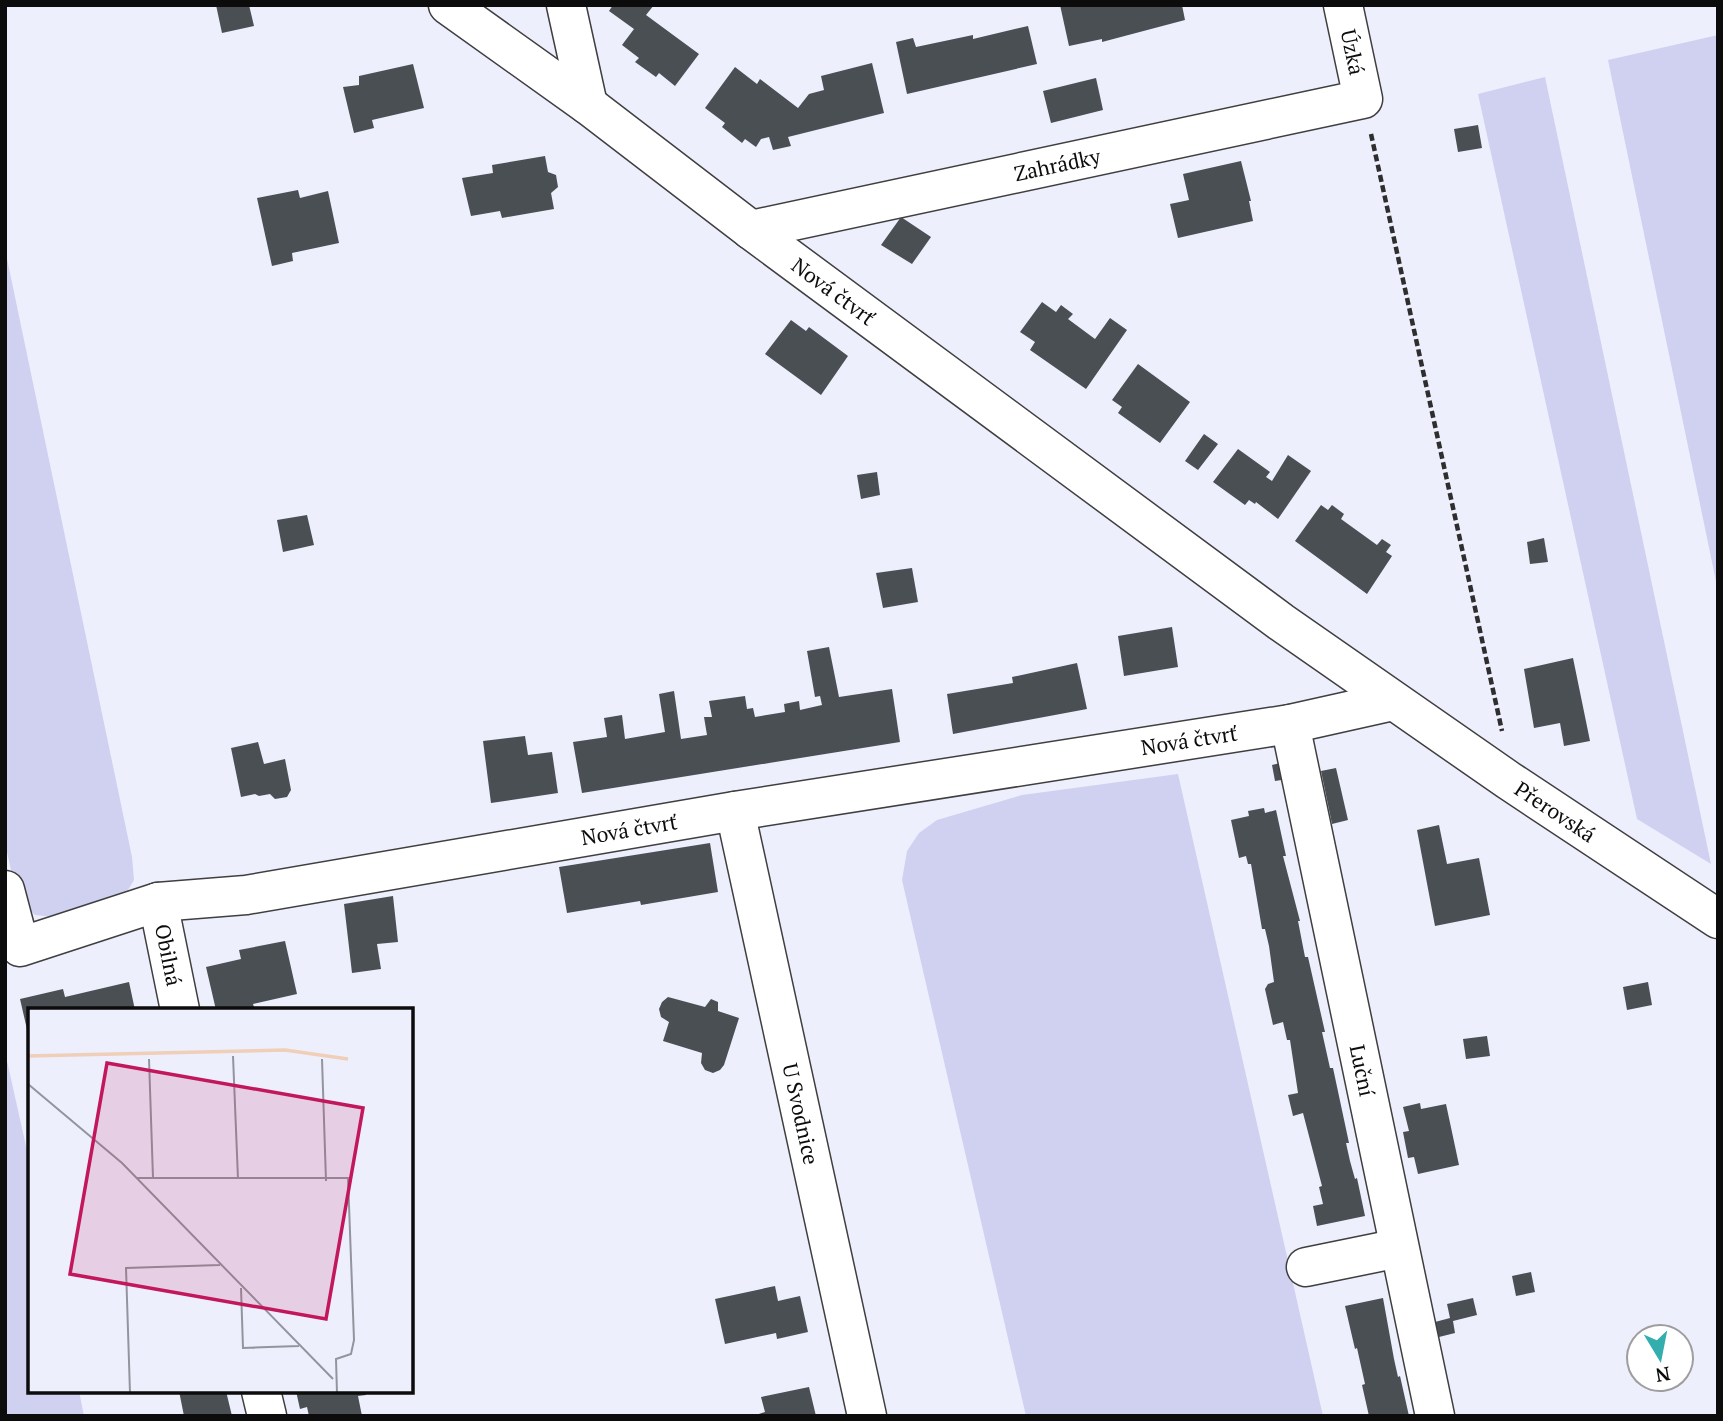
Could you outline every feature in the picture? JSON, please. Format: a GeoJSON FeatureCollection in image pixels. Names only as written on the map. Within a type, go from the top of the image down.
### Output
{"type":"FeatureCollection","features":[{"type":"Feature","properties":{"kind":"street","name":"Nová čtvrť"},"geometry":{"type":"LineString","coordinates":[[448,5],[588,105],[751,230],[1270,614],[1394,701]]}},
{"type":"Feature","properties":{"kind":"street"},"geometry":{"type":"LineString","coordinates":[[566,5],[588,105]]}},
{"type":"Feature","properties":{"kind":"street","name":"Úzká"},"geometry":{"type":"LineString","coordinates":[[1343,5],[1363,99]]}},
{"type":"Feature","properties":{"kind":"street","name":"Zahrádky"},"geometry":{"type":"LineString","coordinates":[[751,230],[1363,99]]}},
{"type":"Feature","properties":{"kind":"street","name":"Nová čtvrť"},"geometry":{"type":"LineString","coordinates":[[9,908],[20,947],[158,902],[246,895],[734,811],[1290,724],[1394,701]]}},
{"type":"Feature","properties":{"kind":"street","name":"Přerovská"},"geometry":{"type":"LineString","coordinates":[[1394,701],[1507,780],[1718,919]]}},
{"type":"Feature","properties":{"kind":"street","name":"Luční"},"geometry":{"type":"LineString","coordinates":[[1290,724],[1436,1416]]}},
{"type":"Feature","properties":{"kind":"street","name":"U Svodnice"},"geometry":{"type":"LineString","coordinates":[[734,811],[867,1416]]}},
{"type":"Feature","properties":{"kind":"street","name":"Obilná"},"geometry":{"type":"LineString","coordinates":[[158,902],[180,1008]]}},
{"type":"Feature","properties":{"kind":"street"},"geometry":{"type":"LineString","coordinates":[[1306,1267],[1399,1248]]}},
{"type":"Feature","properties":{"kind":"street"},"geometry":{"type":"LineString","coordinates":[[261,1393],[267,1416]]}},
{"type":"Feature","properties":{"kind":"path"},"geometry":{"type":"LineString","coordinates":[[1363,99],[1506,746],[1507,780]]}},
{"type":"Feature","properties":{"kind":"shaded area"},"geometry":{"type":"Polygon","coordinates":[[[1718,35],[1718,591],[1608,60],[1718,35]]]}},
{"type":"Feature","properties":{"kind":"shaded area"},"geometry":{"type":"Polygon","coordinates":[[[1545,77],[1711,864],[1637,819],[1478,94],[1545,77]]]}},
{"type":"Feature","properties":{"kind":"shaded area"},"geometry":{"type":"Polygon","coordinates":[[[5,249],[132,857],[134,880],[128,890],[54,917],[35,915],[17,897],[5,843],[5,249]]]}},
{"type":"Feature","properties":{"kind":"shaded area"},"geometry":{"type":"Polygon","coordinates":[[[1178,774],[1323,1416],[1026,1416],[902,880],[907,851],[919,833],[937,820],[1022,795],[1178,774]]]}},
{"type":"Feature","properties":{"kind":"shaded area"},"geometry":{"type":"Polygon","coordinates":[[[5,1052],[28,1155],[28,1393],[79,1393],[84,1416],[5,1416],[5,1052]]]}},
{"type":"Feature","properties":{"kind":"building"},"geometry":{"type":"Polygon","coordinates":[[[216,5],[249,5],[254,26],[222,33],[216,5]]]}},
{"type":"Feature","properties":{"kind":"building"},"geometry":{"type":"Polygon","coordinates":[[[613,5],[654,5],[646,15],[699,54],[675,86],[659,73],[656,77],[635,62],[639,58],[622,45],[634,29],[609,11],[613,5]]]}},
{"type":"Feature","properties":{"kind":"building"},"geometry":{"type":"Polygon","coordinates":[[[1060,5],[1182,5],[1185,20],[1102,42],[1102,39],[1069,46],[1060,5]]]}},
{"type":"Feature","properties":{"kind":"building"},"geometry":{"type":"Polygon","coordinates":[[[1028,26],[1037,64],[907,94],[896,42],[913,38],[916,47],[973,35],[973,39],[1028,26]]]}},
{"type":"Feature","properties":{"kind":"building"},"geometry":{"type":"Polygon","coordinates":[[[872,63],[884,113],[788,137],[791,146],[773,150],[769,137],[761,139],[756,147],[745,139],[742,143],[722,127],[725,123],[705,108],[735,67],[757,84],[760,79],[798,108],[809,94],[824,90],[821,76],[872,63]]]}},
{"type":"Feature","properties":{"kind":"building"},"geometry":{"type":"Polygon","coordinates":[[[413,64],[424,108],[372,120],[374,128],[354,133],[343,87],[359,85],[359,76],[413,64]]]}},
{"type":"Feature","properties":{"kind":"building"},"geometry":{"type":"Polygon","coordinates":[[[1096,78],[1103,110],[1051,123],[1043,91],[1096,78]]]}},
{"type":"Feature","properties":{"kind":"building"},"geometry":{"type":"Polygon","coordinates":[[[1478,125],[1482,148],[1458,152],[1454,129],[1478,125]]]}},
{"type":"Feature","properties":{"kind":"building"},"geometry":{"type":"Polygon","coordinates":[[[545,156],[548,172],[556,175],[558,187],[551,193],[554,209],[502,218],[500,211],[471,216],[462,178],[493,173],[492,165],[545,156]]]}},
{"type":"Feature","properties":{"kind":"building"},"geometry":{"type":"Polygon","coordinates":[[[1241,161],[1253,221],[1178,238],[1170,204],[1189,200],[1183,174],[1241,161]]]}},
{"type":"Feature","properties":{"kind":"building"},"geometry":{"type":"Polygon","coordinates":[[[298,190],[300,198],[328,191],[339,243],[292,253],[293,261],[272,266],[257,198],[298,190]]]}},
{"type":"Feature","properties":{"kind":"building"},"geometry":{"type":"Polygon","coordinates":[[[901,217],[931,237],[912,264],[881,245],[901,217]]]}},
{"type":"Feature","properties":{"kind":"building"},"geometry":{"type":"Polygon","coordinates":[[[1042,302],[1056,312],[1061,305],[1073,314],[1068,319],[1095,339],[1110,318],[1127,330],[1086,389],[1030,350],[1035,342],[1020,332],[1042,302]]]}},
{"type":"Feature","properties":{"kind":"building"},"geometry":{"type":"Polygon","coordinates":[[[791,320],[806,331],[809,327],[848,356],[821,395],[765,354],[791,320]]]}},
{"type":"Feature","properties":{"kind":"building"},"geometry":{"type":"Polygon","coordinates":[[[1138,364],[1190,402],[1160,443],[1118,413],[1122,407],[1112,400],[1138,364]]]}},
{"type":"Feature","properties":{"kind":"building"},"geometry":{"type":"Polygon","coordinates":[[[1204,434],[1218,444],[1198,470],[1185,461],[1204,434]]]}},
{"type":"Feature","properties":{"kind":"building"},"geometry":{"type":"Polygon","coordinates":[[[1238,449],[1270,472],[1266,477],[1272,481],[1288,455],[1311,471],[1278,519],[1256,502],[1255,504],[1249,500],[1245,505],[1213,482],[1238,449]]]}},
{"type":"Feature","properties":{"kind":"building"},"geometry":{"type":"Polygon","coordinates":[[[877,472],[880,495],[861,499],[857,475],[877,472]]]}},
{"type":"Feature","properties":{"kind":"building"},"geometry":{"type":"Polygon","coordinates":[[[1321,505],[1328,510],[1332,505],[1344,514],[1341,519],[1377,545],[1382,539],[1391,545],[1386,552],[1392,556],[1367,594],[1295,541],[1321,505]]]}},
{"type":"Feature","properties":{"kind":"building"},"geometry":{"type":"Polygon","coordinates":[[[307,515],[314,545],[283,552],[277,520],[307,515]]]}},
{"type":"Feature","properties":{"kind":"building"},"geometry":{"type":"Polygon","coordinates":[[[1544,538],[1548,562],[1530,564],[1527,542],[1544,538]]]}},
{"type":"Feature","properties":{"kind":"building"},"geometry":{"type":"Polygon","coordinates":[[[912,568],[918,602],[883,608],[876,573],[912,568]]]}},
{"type":"Feature","properties":{"kind":"building"},"geometry":{"type":"Polygon","coordinates":[[[1172,627],[1178,667],[1124,676],[1118,636],[1172,627]]]}},
{"type":"Feature","properties":{"kind":"building"},"geometry":{"type":"Polygon","coordinates":[[[829,647],[839,697],[892,689],[900,742],[582,793],[573,742],[607,737],[604,718],[622,715],[625,739],[665,732],[659,694],[674,691],[681,739],[707,735],[704,717],[712,717],[709,701],[745,696],[747,709],[753,708],[755,717],[785,712],[784,704],[799,701],[800,710],[822,705],[820,696],[815,697],[807,651],[829,647]]]}},
{"type":"Feature","properties":{"kind":"building"},"geometry":{"type":"Polygon","coordinates":[[[1573,658],[1590,741],[1564,746],[1560,723],[1534,728],[1524,669],[1573,658]]]}},
{"type":"Feature","properties":{"kind":"building"},"geometry":{"type":"Polygon","coordinates":[[[1077,663],[1087,709],[953,734],[947,694],[1013,683],[1012,677],[1077,663]]]}},
{"type":"Feature","properties":{"kind":"building"},"geometry":{"type":"Polygon","coordinates":[[[525,736],[528,755],[552,752],[558,793],[491,803],[483,741],[525,736]]]}},
{"type":"Feature","properties":{"kind":"building"},"geometry":{"type":"Polygon","coordinates":[[[258,742],[264,764],[285,759],[291,790],[287,797],[275,799],[270,794],[255,794],[241,797],[231,748],[258,742]]]}},
{"type":"Feature","properties":{"kind":"building"},"geometry":{"type":"Polygon","coordinates":[[[1284,762],[1288,779],[1275,781],[1272,765],[1284,762]]]}},
{"type":"Feature","properties":{"kind":"building"},"geometry":{"type":"Polygon","coordinates":[[[1336,768],[1348,820],[1332,824],[1321,771],[1336,768]]]}},
{"type":"Feature","properties":{"kind":"building"},"geometry":{"type":"Polygon","coordinates":[[[1264,808],[1265,813],[1276,810],[1305,957],[1308,957],[1325,1032],[1322,1032],[1330,1068],[1333,1068],[1349,1143],[1346,1143],[1365,1216],[1317,1226],[1313,1206],[1323,1204],[1319,1187],[1322,1186],[1303,1113],[1293,1116],[1288,1095],[1298,1093],[1290,1040],[1287,1040],[1283,1022],[1273,1025],[1265,989],[1268,984],[1274,982],[1269,946],[1265,929],[1262,929],[1251,864],[1248,864],[1246,856],[1239,858],[1231,820],[1249,816],[1248,811],[1264,808]]]}},
{"type":"Feature","properties":{"kind":"building"},"geometry":{"type":"Polygon","coordinates":[[[1439,825],[1447,864],[1479,858],[1490,915],[1435,926],[1417,830],[1439,825]]]}},
{"type":"Feature","properties":{"kind":"building"},"geometry":{"type":"Polygon","coordinates":[[[710,843],[718,892],[641,905],[640,901],[567,913],[559,867],[710,843]]]}},
{"type":"Feature","properties":{"kind":"building"},"geometry":{"type":"Polygon","coordinates":[[[393,896],[398,942],[377,944],[381,969],[352,973],[344,904],[393,896]]]}},
{"type":"Feature","properties":{"kind":"building"},"geometry":{"type":"Polygon","coordinates":[[[285,941],[297,994],[253,1004],[254,1008],[216,1008],[206,967],[241,959],[239,950],[285,941]]]}},
{"type":"Feature","properties":{"kind":"building"},"geometry":{"type":"Polygon","coordinates":[[[129,982],[135,1008],[28,1008],[28,1034],[20,999],[63,989],[65,997],[129,982]]]}},
{"type":"Feature","properties":{"kind":"building"},"geometry":{"type":"Polygon","coordinates":[[[1648,982],[1652,1005],[1627,1010],[1623,987],[1648,982]]]}},
{"type":"Feature","properties":{"kind":"building"},"geometry":{"type":"Polygon","coordinates":[[[668,997],[705,1007],[711,999],[718,1002],[718,1011],[739,1018],[720,1070],[713,1073],[705,1070],[701,1063],[702,1053],[663,1041],[669,1022],[661,1017],[659,1009],[668,997]]]}},
{"type":"Feature","properties":{"kind":"building"},"geometry":{"type":"Polygon","coordinates":[[[1487,1036],[1490,1056],[1466,1059],[1463,1039],[1487,1036]]]}},
{"type":"Feature","properties":{"kind":"building"},"geometry":{"type":"Polygon","coordinates":[[[1420,1103],[1421,1109],[1446,1104],[1459,1165],[1418,1174],[1414,1157],[1408,1158],[1403,1132],[1409,1131],[1403,1107],[1420,1103]]]}},
{"type":"Feature","properties":{"kind":"building"},"geometry":{"type":"Polygon","coordinates":[[[1531,1272],[1535,1292],[1516,1296],[1512,1276],[1531,1272]]]}},
{"type":"Feature","properties":{"kind":"building"},"geometry":{"type":"Polygon","coordinates":[[[775,1286],[778,1301],[800,1296],[808,1332],[777,1339],[776,1333],[725,1344],[715,1299],[775,1286]]]}},
{"type":"Feature","properties":{"kind":"building"},"geometry":{"type":"Polygon","coordinates":[[[1383,1298],[1394,1359],[1409,1416],[1369,1416],[1362,1385],[1365,1384],[1345,1306],[1383,1298]]]}},
{"type":"Feature","properties":{"kind":"building"},"geometry":{"type":"Polygon","coordinates":[[[1473,1298],[1477,1315],[1453,1321],[1455,1333],[1439,1337],[1435,1322],[1450,1318],[1447,1304],[1473,1298]]]}},
{"type":"Feature","properties":{"kind":"building"},"geometry":{"type":"Polygon","coordinates":[[[809,1387],[816,1416],[753,1416],[765,1412],[761,1397],[809,1387]]]}},
{"type":"Feature","properties":{"kind":"building"},"geometry":{"type":"Polygon","coordinates":[[[179,1393],[226,1393],[232,1416],[184,1416],[179,1393]]]}},
{"type":"Feature","properties":{"kind":"building"},"geometry":{"type":"Polygon","coordinates":[[[296,1393],[366,1395],[358,1396],[362,1416],[309,1416],[307,1407],[300,1409],[296,1393]]]}}]}
